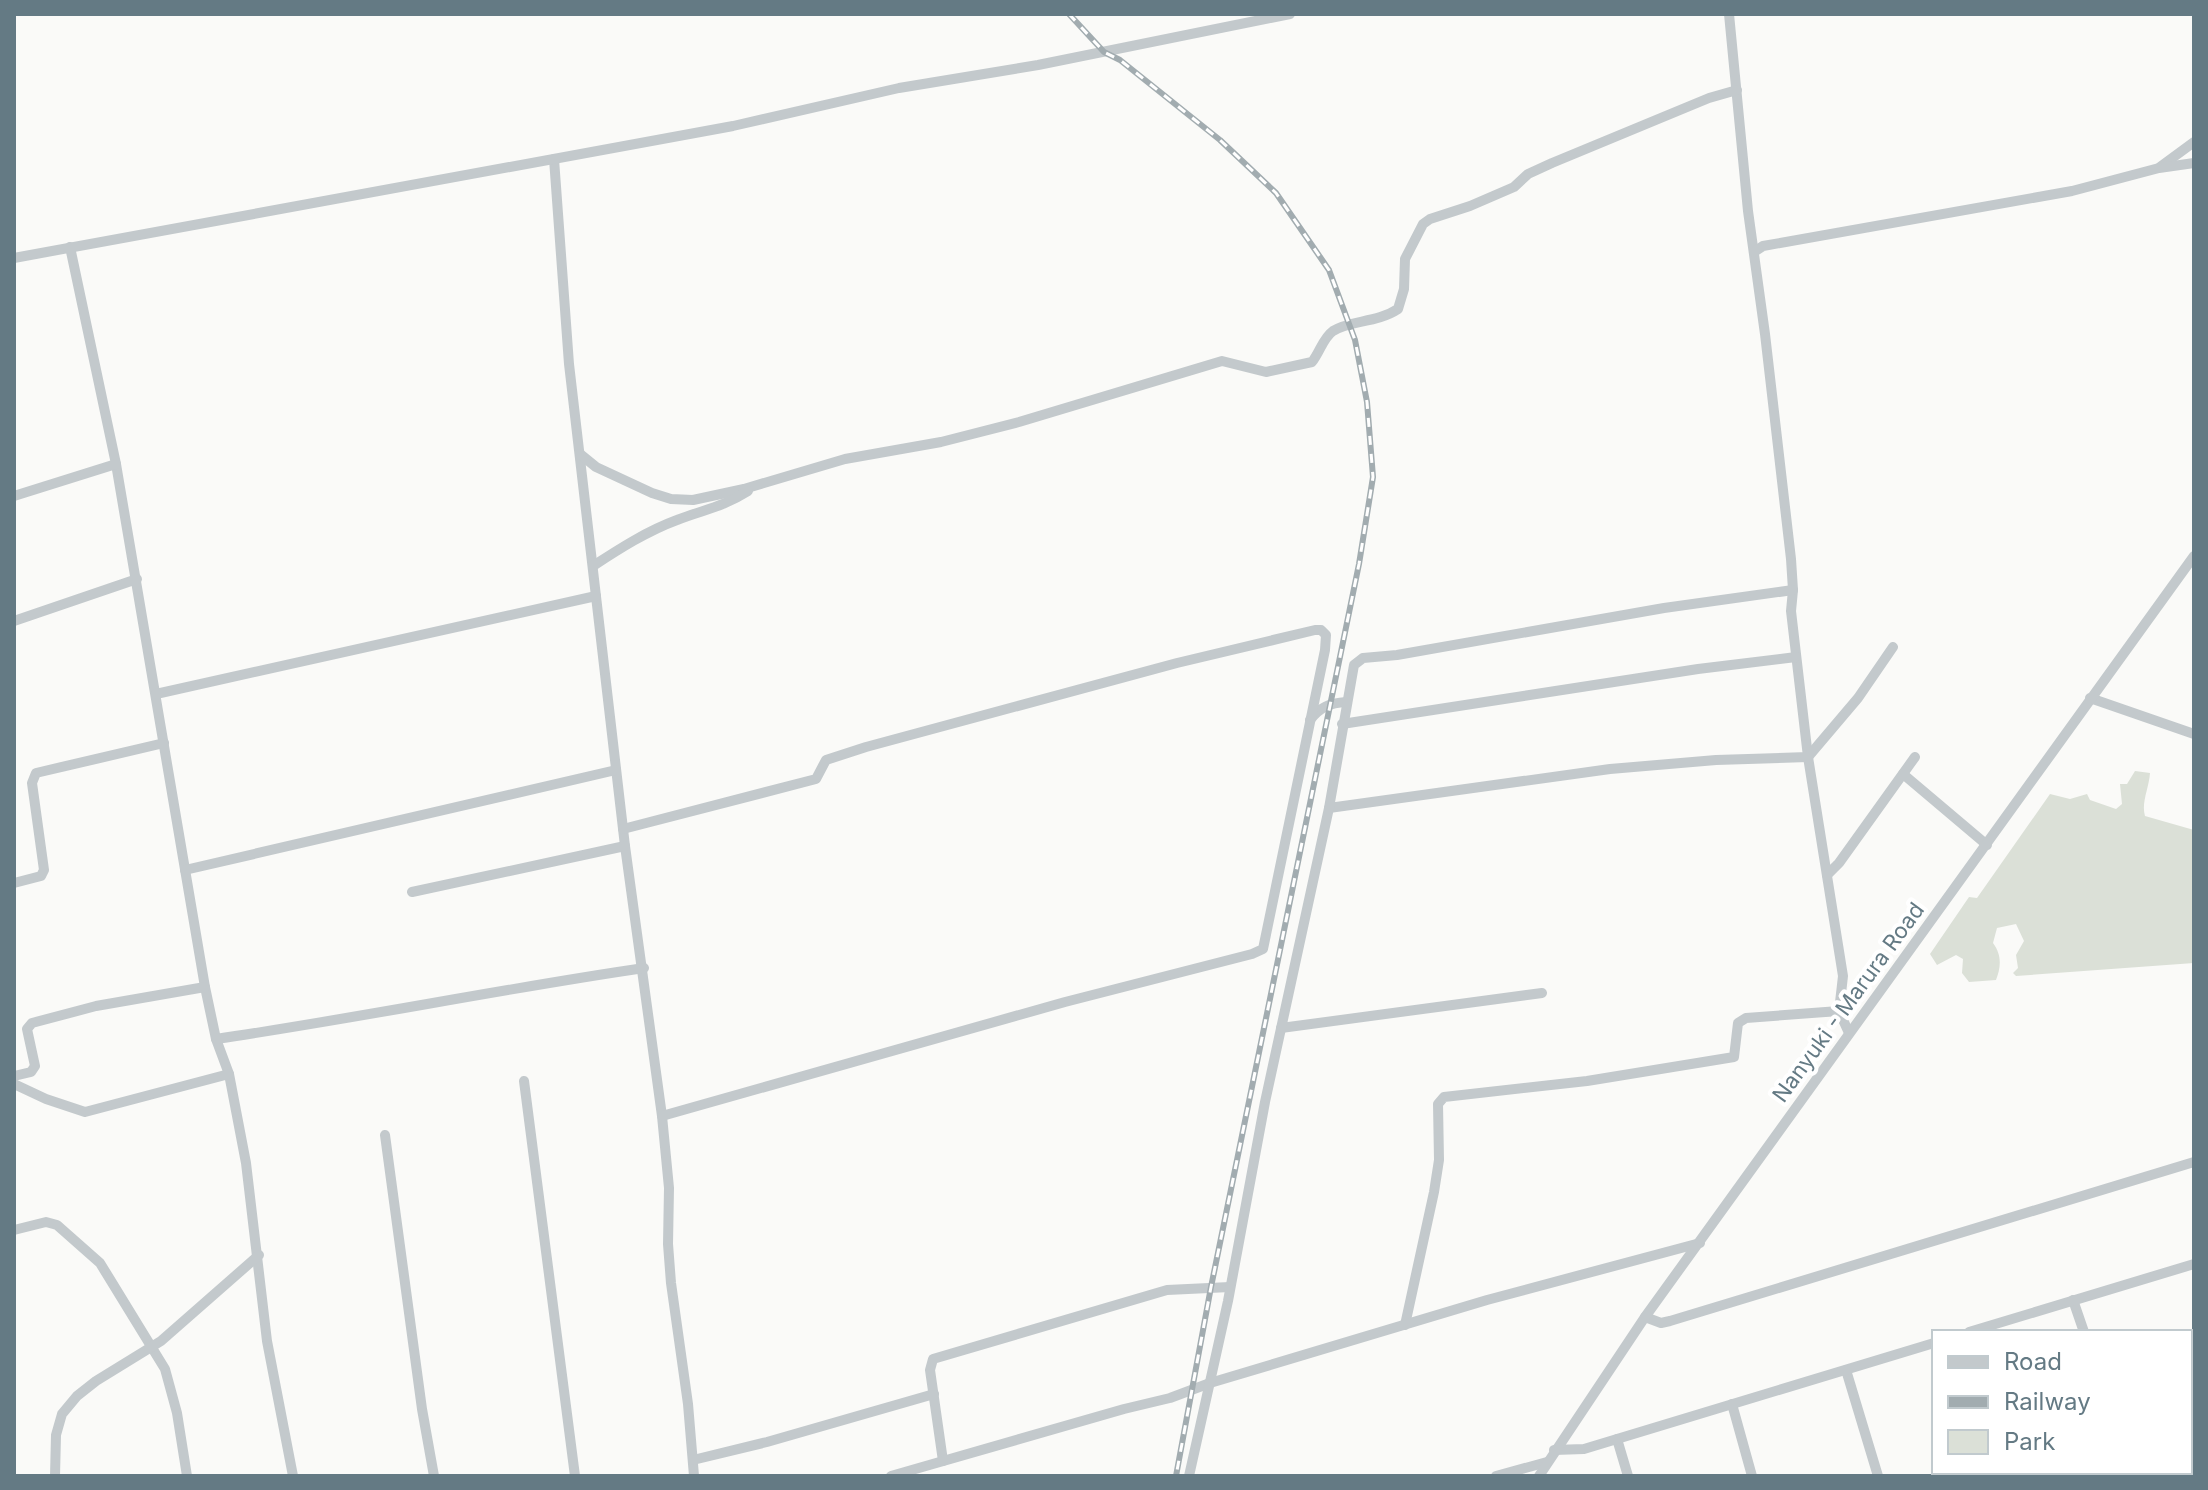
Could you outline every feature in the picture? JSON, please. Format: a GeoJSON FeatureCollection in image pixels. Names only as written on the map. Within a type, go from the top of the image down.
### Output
{"type":"FeatureCollection","features":[{"type":"Feature","properties":{"kind":"street"},"geometry":{"type":"LineString","coordinates":[[14,258],[733,126],[899,88],[1038,65],[1290,14]]}},
{"type":"Feature","properties":{"kind":"street"},"geometry":{"type":"LineString","coordinates":[[1729,14],[1793,590],[1791,611],[1796,657],[1808,757],[1843,976],[1839,1011],[1849,1033]]}},
{"type":"Feature","properties":{"kind":"street"},"geometry":{"type":"LineString","coordinates":[[580,454],[596,467],[625,481],[671,499],[693,500],[845,459],[941,442],[1019,422],[1222,361],[1266,372],[1312,362],[1325,338],[1335,329],[1371,321],[1398,309],[1404,289],[1405,259],[1416,235],[1430,219],[1514,187],[1528,174],[1552,163],[1709,98],[1737,90]]}},
{"type":"Feature","properties":{"kind":"street"},"geometry":{"type":"LineString","coordinates":[[2159,168],[2194,142]]}},
{"type":"Feature","properties":{"kind":"street"},"geometry":{"type":"LineString","coordinates":[[554,159],[569,364],[625,846],[662,1116],[669,1188],[671,1283],[694,1476]]}},
{"type":"Feature","properties":{"kind":"street"},"geometry":{"type":"LineString","coordinates":[[1754,252],[1763,246],[2072,191],[2159,168],[2194,163]]}},
{"type":"Feature","properties":{"kind":"street"},"geometry":{"type":"LineString","coordinates":[[70,247],[137,579],[205,987],[216,1039],[229,1074],[246,1163],[267,1341],[293,1476]]}},
{"type":"Feature","properties":{"kind":"street"},"geometry":{"type":"LineString","coordinates":[[14,496],[92,469],[116,464]]}},
{"type":"Feature","properties":{"kind":"street"},"geometry":{"type":"LineString","coordinates":[[593,566],[676,520],[724,506],[760,484]]}},
{"type":"Feature","properties":{"kind":"street","name":"Nanyuki - Marura Road"},"geometry":{"type":"LineString","coordinates":[[1539,1476],[1645,1317],[2194,556]]}},
{"type":"Feature","properties":{"kind":"street"},"geometry":{"type":"LineString","coordinates":[[14,621],[137,579]]}},
{"type":"Feature","properties":{"kind":"street"},"geometry":{"type":"LineString","coordinates":[[1189,1476],[1329,808],[1354,665],[1363,658],[1397,655],[1691,603],[1793,590]]}},
{"type":"Feature","properties":{"kind":"street"},"geometry":{"type":"LineString","coordinates":[[156,694],[596,596]]}},
{"type":"Feature","properties":{"kind":"street"},"geometry":{"type":"LineString","coordinates":[[623,829],[816,779],[826,760],[837,755],[1202,656],[1321,630],[1327,640],[1308,722],[1268,937],[1263,949],[662,1116]]}},
{"type":"Feature","properties":{"kind":"street"},"geometry":{"type":"LineString","coordinates":[[1329,808],[1610,769],[1684,762],[1808,757],[1858,698],[1893,647]]}},
{"type":"Feature","properties":{"kind":"street"},"geometry":{"type":"LineString","coordinates":[[1342,724],[1698,669],[1796,657]]}},
{"type":"Feature","properties":{"kind":"street"},"geometry":{"type":"LineString","coordinates":[[2090,698],[2194,734]]}},
{"type":"Feature","properties":{"kind":"street"},"geometry":{"type":"LineString","coordinates":[[1308,722],[1316,711],[1330,704],[1346,702]]}},
{"type":"Feature","properties":{"kind":"street"},"geometry":{"type":"LineString","coordinates":[[14,883],[41,876],[44,870],[32,783],[36,773],[164,743]]}},
{"type":"Feature","properties":{"kind":"street"},"geometry":{"type":"LineString","coordinates":[[1827,875],[1839,863],[1915,757]]}},
{"type":"Feature","properties":{"kind":"street"},"geometry":{"type":"LineString","coordinates":[[185,870],[616,770]]}},
{"type":"Feature","properties":{"kind":"street"},"geometry":{"type":"LineString","coordinates":[[1903,774],[1987,845]]}},
{"type":"Feature","properties":{"kind":"street"},"geometry":{"type":"LineString","coordinates":[[412,892],[625,846]]}},
{"type":"Feature","properties":{"kind":"street"},"geometry":{"type":"LineString","coordinates":[[216,1039],[310,1025],[495,990],[644,968]]}},
{"type":"Feature","properties":{"kind":"street"},"geometry":{"type":"LineString","coordinates":[[14,1076],[31,1072],[35,1066],[27,1029],[32,1023],[96,1006],[205,987]]}},
{"type":"Feature","properties":{"kind":"street"},"geometry":{"type":"LineString","coordinates":[[1281,1028],[1542,993]]}},
{"type":"Feature","properties":{"kind":"street"},"geometry":{"type":"LineString","coordinates":[[1405,1325],[1434,1192],[1439,1160],[1438,1104],[1444,1097],[1587,1081],[1734,1057],[1738,1023],[1746,1018],[1839,1011]]}},
{"type":"Feature","properties":{"kind":"street"},"geometry":{"type":"LineString","coordinates":[[14,1084],[85,1112],[229,1074]]}},
{"type":"Feature","properties":{"kind":"street"},"geometry":{"type":"LineString","coordinates":[[524,1081],[575,1476]]}},
{"type":"Feature","properties":{"kind":"street"},"geometry":{"type":"LineString","coordinates":[[385,1135],[434,1476]]}},
{"type":"Feature","properties":{"kind":"street"},"geometry":{"type":"LineString","coordinates":[[1645,1317],[1661,1323],[1670,1321],[2194,1162]]}},
{"type":"Feature","properties":{"kind":"street"},"geometry":{"type":"LineString","coordinates":[[14,1230],[46,1222],[57,1225],[100,1263],[169,1378],[187,1476]]}},
{"type":"Feature","properties":{"kind":"street"},"geometry":{"type":"LineString","coordinates":[[891,1476],[1170,1398],[1210,1383],[1539,1285],[1700,1243]]}},
{"type":"Feature","properties":{"kind":"street"},"geometry":{"type":"LineString","coordinates":[[55,1476],[56,1435],[62,1414],[77,1396],[152,1346],[259,1255]]}},
{"type":"Feature","properties":{"kind":"street"},"geometry":{"type":"LineString","coordinates":[[1976,1330],[2193,1267]]}},
{"type":"Feature","properties":{"kind":"street"},"geometry":{"type":"LineString","coordinates":[[943,1461],[930,1364],[941,1356],[1167,1290],[1230,1287]]}},
{"type":"Feature","properties":{"kind":"street"},"geometry":{"type":"LineString","coordinates":[[2073,1300],[2083,1330]]}},
{"type":"Feature","properties":{"kind":"street"},"geometry":{"type":"LineString","coordinates":[[1554,1450],[1584,1449],[1932,1344]]}},
{"type":"Feature","properties":{"kind":"street"},"geometry":{"type":"LineString","coordinates":[[1846,1370],[1878,1476]]}},
{"type":"Feature","properties":{"kind":"street"},"geometry":{"type":"LineString","coordinates":[[693,1460],[934,1394]]}},
{"type":"Feature","properties":{"kind":"street"},"geometry":{"type":"LineString","coordinates":[[1732,1404],[1752,1476]]}},
{"type":"Feature","properties":{"kind":"street"},"geometry":{"type":"LineString","coordinates":[[1617,1439],[1628,1476]]}},
{"type":"Feature","properties":{"kind":"street"},"geometry":{"type":"LineString","coordinates":[[1496,1476],[1547,1462]]}},
{"type":"Feature","properties":{"kind":"green space"},"geometry":{"type":"Polygon","coordinates":[[[2135,771],[2150,773],[2145,816],[2194,830],[2194,963],[2016,976],[2013,973],[2018,968],[2016,955],[2024,941],[2016,924],[1997,928],[1993,943],[2000,961],[1996,980],[1969,982],[1962,973],[1963,959],[1956,955],[1937,965],[1930,954],[1969,897],[1977,898],[2050,794],[2070,799],[2087,794],[2090,800],[2116,809],[2122,804],[2120,784],[2127,784],[2135,771]]]}},
{"type":"Feature","properties":{"kind":"railway"},"geometry":{"type":"LineString","coordinates":[[1069,14],[1104,52],[1120,60],[1220,140],[1276,193],[1329,270],[1355,340],[1367,402],[1373,477],[1359,564],[1211,1287],[1176,1476]]}}]}
